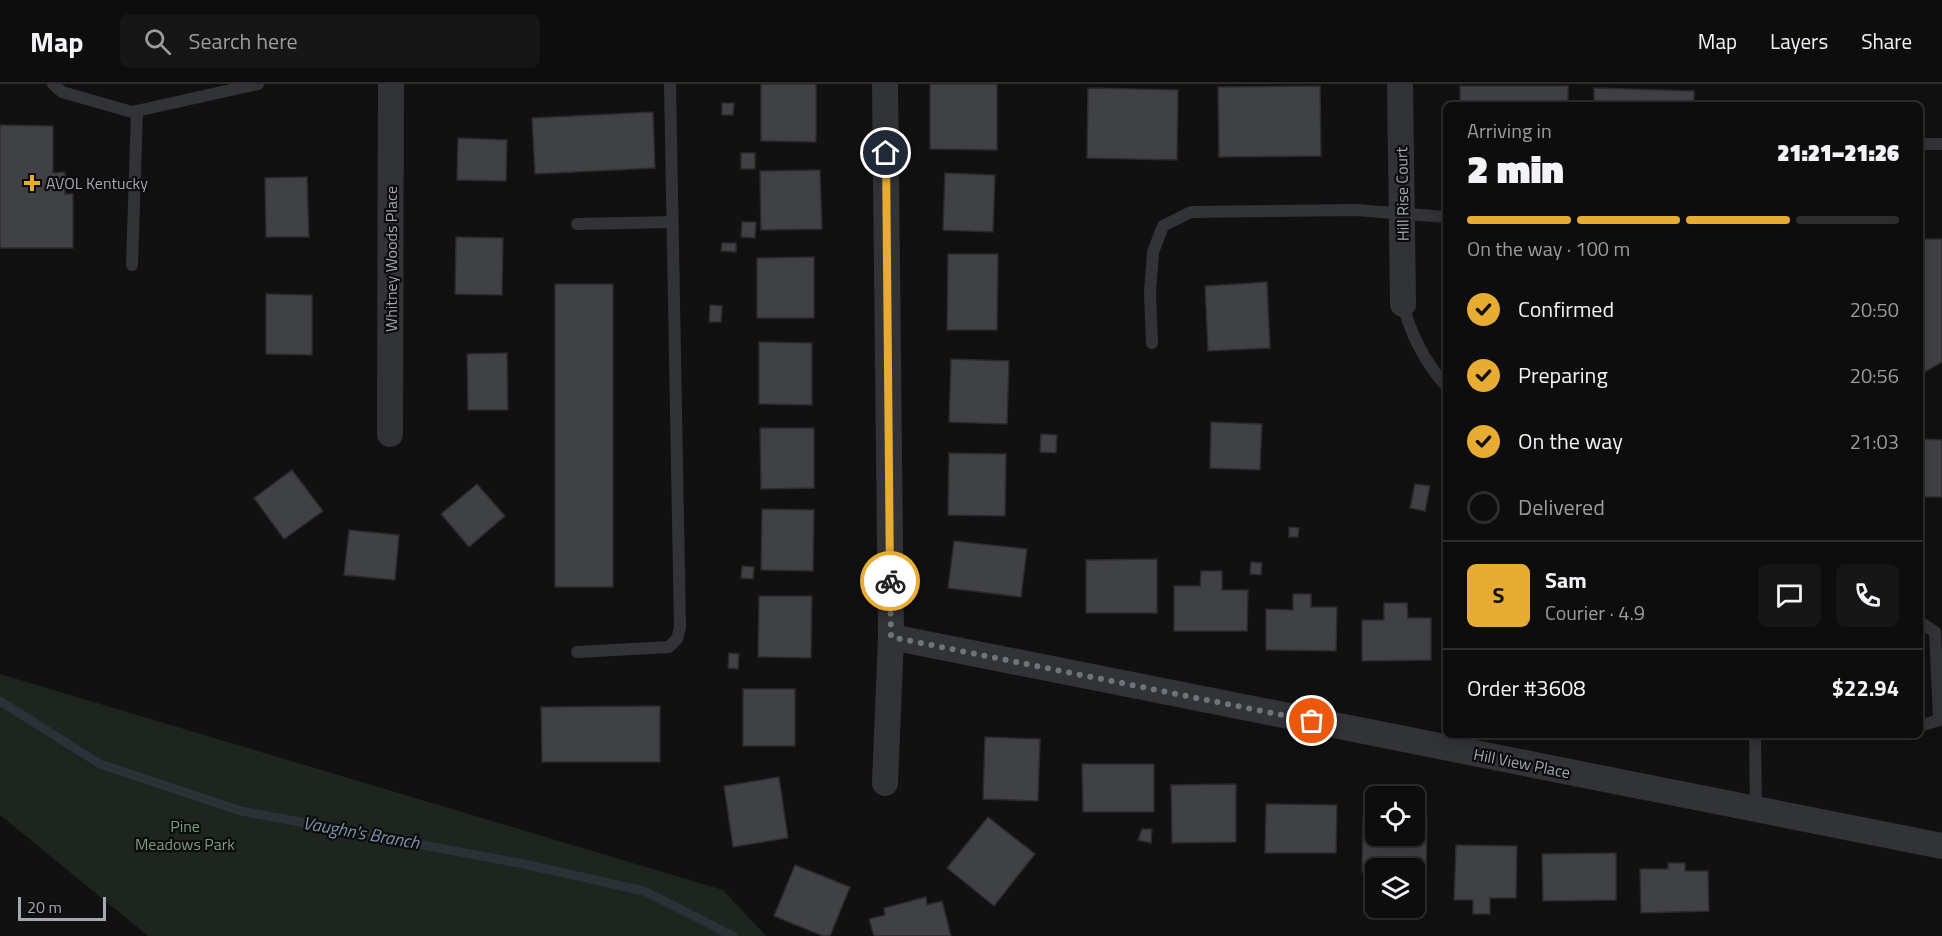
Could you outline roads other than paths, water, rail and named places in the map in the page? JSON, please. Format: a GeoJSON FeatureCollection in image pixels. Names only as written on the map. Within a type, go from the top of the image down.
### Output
{"type":"FeatureCollection","features":[{"type":"Feature","properties":{"kind":"street","name":"Whitney Woods Place"},"geometry":{"type":"LineString","coordinates":[[390,434],[391,84]]}},
{"type":"Feature","properties":{"kind":"street"},"geometry":{"type":"LineString","coordinates":[[885,84],[891,637],[885,783]]}},
{"type":"Feature","properties":{"kind":"street","name":"Hill Rise Court"},"geometry":{"type":"LineString","coordinates":[[1400,84],[1403,304]]}},
{"type":"Feature","properties":{"kind":"street","name":"Hill View Place"},"geometry":{"type":"LineString","coordinates":[[891,637],[1942,846]]}},
{"type":"Feature","properties":{"kind":"lane"},"geometry":{"type":"LineString","coordinates":[[53,84],[62,92],[132,112],[258,84]]}},
{"type":"Feature","properties":{"kind":"lane"},"geometry":{"type":"LineString","coordinates":[[577,652],[669,647],[677,639],[680,628],[670,84]]}},
{"type":"Feature","properties":{"kind":"lane"},"geometry":{"type":"LineString","coordinates":[[132,266],[137,111]]}},
{"type":"Feature","properties":{"kind":"lane"},"geometry":{"type":"LineString","coordinates":[[1923,144],[1942,144]]}},
{"type":"Feature","properties":{"kind":"lane"},"geometry":{"type":"LineString","coordinates":[[1152,343],[1150,293],[1153,252],[1163,226],[1191,212],[1355,210],[1443,217]]}},
{"type":"Feature","properties":{"kind":"lane"},"geometry":{"type":"LineString","coordinates":[[577,224],[672,222]]}},
{"type":"Feature","properties":{"kind":"lane"},"geometry":{"type":"LineString","coordinates":[[1403,304],[1411,334],[1431,370],[1443,383]]}},
{"type":"Feature","properties":{"kind":"lane"},"geometry":{"type":"LineString","coordinates":[[1923,624],[1935,632],[1939,720],[1923,725]]}},
{"type":"Feature","properties":{"kind":"lane"},"geometry":{"type":"LineString","coordinates":[[1755,738],[1756,809]]}},
{"type":"Feature","properties":{"kind":"waterway","name":"Vaughn's Branch"},"geometry":{"type":"LineString","coordinates":[[0,701],[100,764],[241,811],[519,863],[644,891],[733,936]]}},
{"type":"Feature","properties":{"kind":"place","name":"AVOL Kentucky"},"geometry":{"type":"Point","coordinates":[32,183]}},
{"type":"Feature","properties":{"kind":"park label","name":"Pine Meadows Park"},"geometry":{"type":"Point","coordinates":[185,835]}}]}
